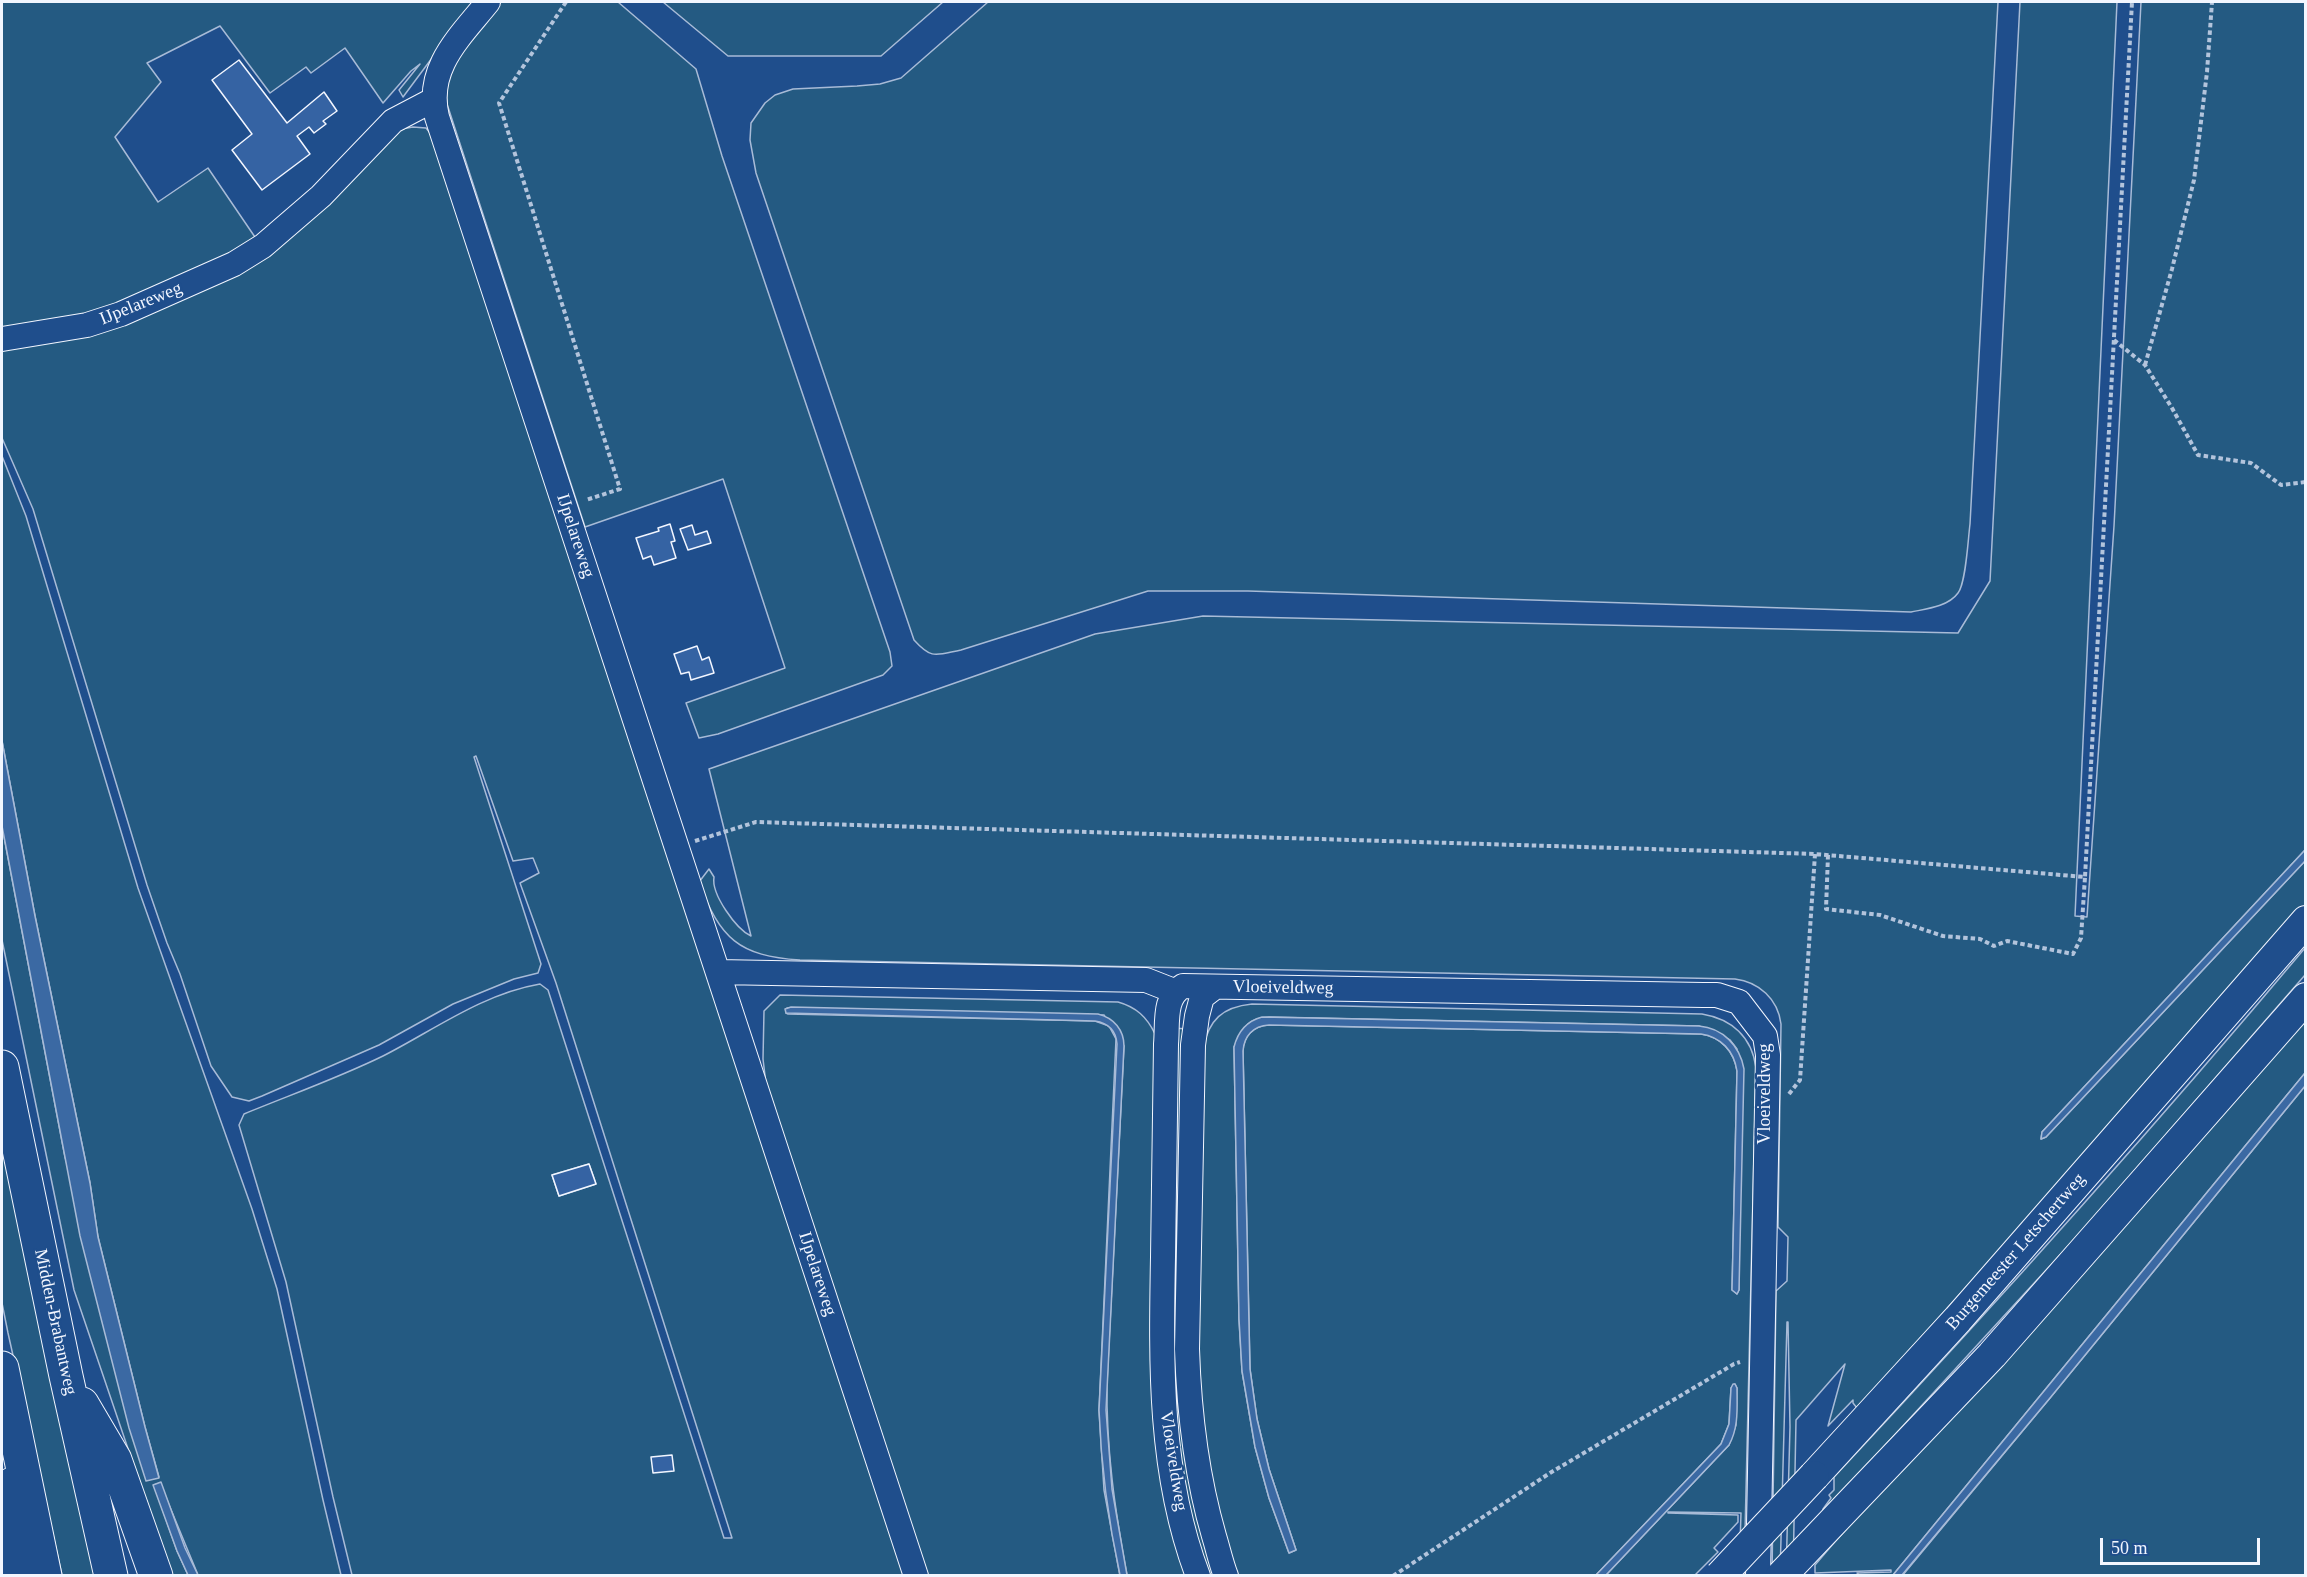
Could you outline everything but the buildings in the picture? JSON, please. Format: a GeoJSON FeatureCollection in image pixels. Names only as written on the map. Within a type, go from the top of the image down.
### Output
{"type":"FeatureCollection","features":[{"type":"Feature","properties":{"kind":"highway","name":"Midden-Brabantweg"},"geometry":{"type":"LineString","coordinates":[[2,1067],[66,1376],[111,1575]]}},
{"type":"Feature","properties":{"kind":"highway"},"geometry":{"type":"LineString","coordinates":[[2,1368],[45,1575]]}},
{"type":"Feature","properties":{"kind":"highway"},"geometry":{"type":"LineString","coordinates":[[66,1376],[115,1460],[156,1575]]}},
{"type":"Feature","properties":{"kind":"highway"},"geometry":{"type":"LineString","coordinates":[[12,1419],[11,1556],[13,1575]]}},
{"type":"Feature","properties":{"kind":"main road","name":"Burgemeester Letschertweg"},"geometry":{"type":"LineString","coordinates":[[1720,1575],[1958,1319],[2306,921]]}},
{"type":"Feature","properties":{"kind":"main road"},"geometry":{"type":"LineString","coordinates":[[1781,1575],[1992,1355],[2306,998]]}},
{"type":"Feature","properties":{"kind":"street","name":"IJpelareweg"},"geometry":{"type":"LineString","coordinates":[[488,2],[448,52],[437,75],[433,100],[916,1575]]}},
{"type":"Feature","properties":{"kind":"street","name":"IJpelareweg"},"geometry":{"type":"LineString","coordinates":[[2,339],[87,325],[121,314],[234,264],[263,246],[321,196],[393,121],[433,100]]}},
{"type":"Feature","properties":{"kind":"street"},"geometry":{"type":"LineString","coordinates":[[718,972],[1146,980],[1174,992]]}},
{"type":"Feature","properties":{"kind":"street","name":"Vloeiveldweg"},"geometry":{"type":"LineString","coordinates":[[1198,1575],[1176,1494],[1169,1457],[1162,1393],[1166,1044],[1169,1003],[1174,992],[1183,986],[1717,995],[1740,1002],[1765,1036],[1768,1055],[1758,1575]]}},
{"type":"Feature","properties":{"kind":"street","name":"Vloeiveldweg"},"geometry":{"type":"LineString","coordinates":[[1215,987],[1202,997],[1193,1046],[1187,1349],[1188,1397],[1196,1458],[1208,1516],[1226,1575]]}},
{"type":"Feature","properties":{"kind":"path"},"geometry":{"type":"LineString","coordinates":[[565,506],[620,489],[499,103],[566,2]]}},
{"type":"Feature","properties":{"kind":"path"},"geometry":{"type":"LineString","coordinates":[[1828,855],[1826,909],[1880,915],[1943,936],[1980,939],[1994,946],[2007,941],[2073,954],[2081,938],[2132,2]]}},
{"type":"Feature","properties":{"kind":"path"},"geometry":{"type":"LineString","coordinates":[[2145,364],[2194,180],[2207,72],[2212,2]]}},
{"type":"Feature","properties":{"kind":"path"},"geometry":{"type":"LineString","coordinates":[[2113,340],[2145,364],[2198,455],[2251,464],[2281,485],[2306,482]]}},
{"type":"Feature","properties":{"kind":"path"},"geometry":{"type":"LineString","coordinates":[[677,847],[756,822],[1815,854],[2085,877]]}},
{"type":"Feature","properties":{"kind":"path"},"geometry":{"type":"LineString","coordinates":[[1766,1123],[1800,1080],[1815,854]]}},
{"type":"Feature","properties":{"kind":"path"},"geometry":{"type":"LineString","coordinates":[[1393,1575],[1591,1449],[1734,1364],[1761,1356]]}},
{"type":"Feature","properties":{"kind":"shaded area"},"geometry":{"type":"Polygon","coordinates":[[[2,2],[477,2],[403,97],[399,90],[420,64],[383,103],[345,48],[311,73],[306,67],[270,93],[220,26],[147,63],[161,82],[115,137],[158,202],[208,168],[259,243],[124,306],[2,331],[2,2]]]}},
{"type":"Feature","properties":{"kind":"shaded area"},"geometry":{"type":"Polygon","coordinates":[[[501,2],[618,2],[696,69],[722,156],[890,652],[892,666],[883,675],[718,734],[699,738],[686,703],[785,668],[723,479],[585,527],[447,104],[447,89],[455,62],[472,36],[501,2]]]}},
{"type":"Feature","properties":{"kind":"shaded area"},"geometry":{"type":"Polygon","coordinates":[[[663,2],[943,2],[881,56],[728,56],[663,2]]]}},
{"type":"Feature","properties":{"kind":"shaded area"},"geometry":{"type":"Polygon","coordinates":[[[988,2],[1998,2],[1970,524],[1965,571],[1958,593],[1954,598],[1942,604],[1911,612],[1248,591],[1148,591],[961,650],[940,654],[925,651],[914,640],[756,173],[750,140],[751,123],[765,103],[775,95],[793,89],[880,84],[901,78],[988,2]]]}},
{"type":"Feature","properties":{"kind":"shaded area"},"geometry":{"type":"Polygon","coordinates":[[[2020,2],[2117,2],[2075,916],[2087,917],[2114,526],[2141,2],[2305,2],[2305,850],[2042,1132],[2041,1139],[2046,1137],[2305,861],[2305,912],[1857,1408],[1853,1400],[1828,1426],[1845,1364],[1796,1420],[1793,1575],[1786,1575],[1790,1427],[1787,1322],[1780,1575],[1772,1575],[1776,1291],[1787,1281],[1788,1237],[1778,1227],[1781,1024],[1776,1007],[1766,993],[1759,988],[1735,979],[800,960],[779,958],[747,949],[724,931],[715,918],[699,882],[709,869],[714,877],[720,901],[738,926],[751,936],[709,769],[1095,634],[1203,616],[1958,633],[1990,581],[2020,2]]]}},
{"type":"Feature","properties":{"kind":"shaded area"},"geometry":{"type":"Polygon","coordinates":[[[426,128],[430,133],[906,1575],[352,1575],[286,1282],[239,1125],[244,1114],[366,1064],[478,1004],[540,984],[548,990],[724,1538],[732,1538],[556,983],[520,883],[539,873],[533,858],[513,861],[476,756],[474,757],[541,964],[538,973],[514,979],[453,1004],[379,1045],[249,1101],[232,1097],[211,1066],[147,885],[33,509],[2,438],[2,347],[185,293],[401,129],[426,128]],[[589,1164],[552,1175],[559,1196],[596,1184],[589,1164]]]}},
{"type":"Feature","properties":{"kind":"shaded area"},"geometry":{"type":"Polygon","coordinates":[[[2,456],[26,516],[138,888],[252,1209],[277,1289],[341,1575],[198,1575],[160,1483],[154,1485],[177,1551],[188,1575],[171,1575],[74,1290],[2,940],[2,826],[65,1157],[159,1477],[98,1237],[90,1183],[35,916],[2,741],[2,456]]]}},
{"type":"Feature","properties":{"kind":"shaded area"},"geometry":{"type":"Polygon","coordinates":[[[2,741],[35,916],[90,1183],[98,1237],[159,1478],[146,1481],[129,1428],[80,1236],[2,826],[2,741]]]}},
{"type":"Feature","properties":{"kind":"shaded area"},"geometry":{"type":"Polygon","coordinates":[[[2305,850],[2305,861],[2046,1137],[2041,1139],[2042,1132],[2305,850]]]}},
{"type":"Feature","properties":{"kind":"shaded area"},"geometry":{"type":"Polygon","coordinates":[[[2305,948],[2305,975],[2081,1232],[1823,1513],[1823,1509],[1831,1498],[1829,1495],[1834,1490],[1834,1477],[2073,1216],[2305,948]]]}},
{"type":"Feature","properties":{"kind":"shaded area"},"geometry":{"type":"Polygon","coordinates":[[[780,995],[1118,1002],[1136,1010],[1148,1023],[1155,1034],[1151,1345],[1188,1575],[1127,1575],[1119,1527],[1110,1456],[1107,1383],[1124,1046],[1104,1015],[787,1008],[786,1013],[788,1014],[1095,1021],[1109,1026],[1116,1039],[1099,1410],[1104,1490],[1120,1576],[927,1575],[766,1084],[763,1059],[764,1011],[780,995]]]}},
{"type":"Feature","properties":{"kind":"shaded area"},"geometry":{"type":"Polygon","coordinates":[[[1252,1004],[1702,1014],[1723,1020],[1739,1031],[1750,1047],[1756,1068],[1744,1575],[1739,1575],[1741,1513],[1668,1512],[1738,1515],[1738,1522],[1714,1548],[1718,1552],[1695,1575],[1606,1575],[1729,1445],[1736,1425],[1737,1388],[1735,1384],[1731,1388],[1729,1424],[1721,1444],[1596,1575],[1236,1576],[1218,1520],[1198,1403],[1203,1048],[1209,1030],[1218,1017],[1233,1008],[1252,1004]],[[1269,1017],[1255,1020],[1246,1026],[1234,1047],[1242,1371],[1255,1447],[1269,1498],[1289,1553],[1296,1550],[1269,1469],[1257,1419],[1250,1369],[1243,1051],[1250,1033],[1258,1027],[1268,1025],[1701,1034],[1715,1038],[1730,1051],[1737,1071],[1732,1290],[1737,1294],[1739,1290],[1737,1049],[1730,1040],[1699,1026],[1269,1017]]]}},
{"type":"Feature","properties":{"kind":"shaded area"},"geometry":{"type":"Polygon","coordinates":[[[791,1007],[1098,1014],[1109,1018],[1120,1030],[1124,1046],[1106,1410],[1112,1489],[1127,1575],[1120,1575],[1112,1534],[1103,1472],[1099,1410],[1117,1044],[1113,1032],[1107,1026],[1095,1021],[786,1013],[785,1009],[791,1007]]]}},
{"type":"Feature","properties":{"kind":"shaded area"},"geometry":{"type":"Polygon","coordinates":[[[2305,1011],[2305,1073],[1893,1575],[1859,1575],[1857,1573],[1891,1572],[1891,1570],[1815,1573],[1815,1565],[1833,1544],[2305,1011]]]}},
{"type":"Feature","properties":{"kind":"shaded area"},"geometry":{"type":"Polygon","coordinates":[[[1262,1017],[1699,1026],[1708,1027],[1723,1034],[1739,1053],[1744,1069],[1739,1290],[1737,1294],[1732,1290],[1737,1071],[1730,1051],[1715,1038],[1701,1034],[1269,1025],[1258,1027],[1247,1036],[1243,1051],[1250,1369],[1257,1419],[1269,1469],[1296,1550],[1289,1553],[1269,1498],[1255,1447],[1242,1371],[1239,1319],[1234,1047],[1244,1028],[1252,1021],[1262,1017]]]}},
{"type":"Feature","properties":{"kind":"shaded area"},"geometry":{"type":"Polygon","coordinates":[[[1173,1028],[1188,1029],[1182,1344],[1221,1575],[1204,1575],[1172,1441],[1173,1028]]]}},
{"type":"Feature","properties":{"kind":"shaded area"},"geometry":{"type":"Polygon","coordinates":[[[2305,1073],[2305,1086],[2050,1398],[1902,1575],[1893,1575],[2305,1073]]]}},
{"type":"Feature","properties":{"kind":"shaded area"},"geometry":{"type":"Polygon","coordinates":[[[2305,1086],[2305,1575],[1902,1576],[2050,1398],[2305,1086]]]}},
{"type":"Feature","properties":{"kind":"shaded area"},"geometry":{"type":"Polygon","coordinates":[[[2,1137],[97,1575],[62,1575],[8,1333],[2,1303],[2,1137]]]}},
{"type":"Feature","properties":{"kind":"shaded area"},"geometry":{"type":"Polygon","coordinates":[[[1733,1384],[1737,1388],[1737,1417],[1729,1445],[1606,1575],[1596,1575],[1721,1444],[1729,1424],[1733,1384]]]}},
{"type":"Feature","properties":{"kind":"shaded area"},"geometry":{"type":"Polygon","coordinates":[[[161,1482],[185,1548],[198,1575],[188,1575],[177,1551],[153,1485],[161,1482]]]}}]}
